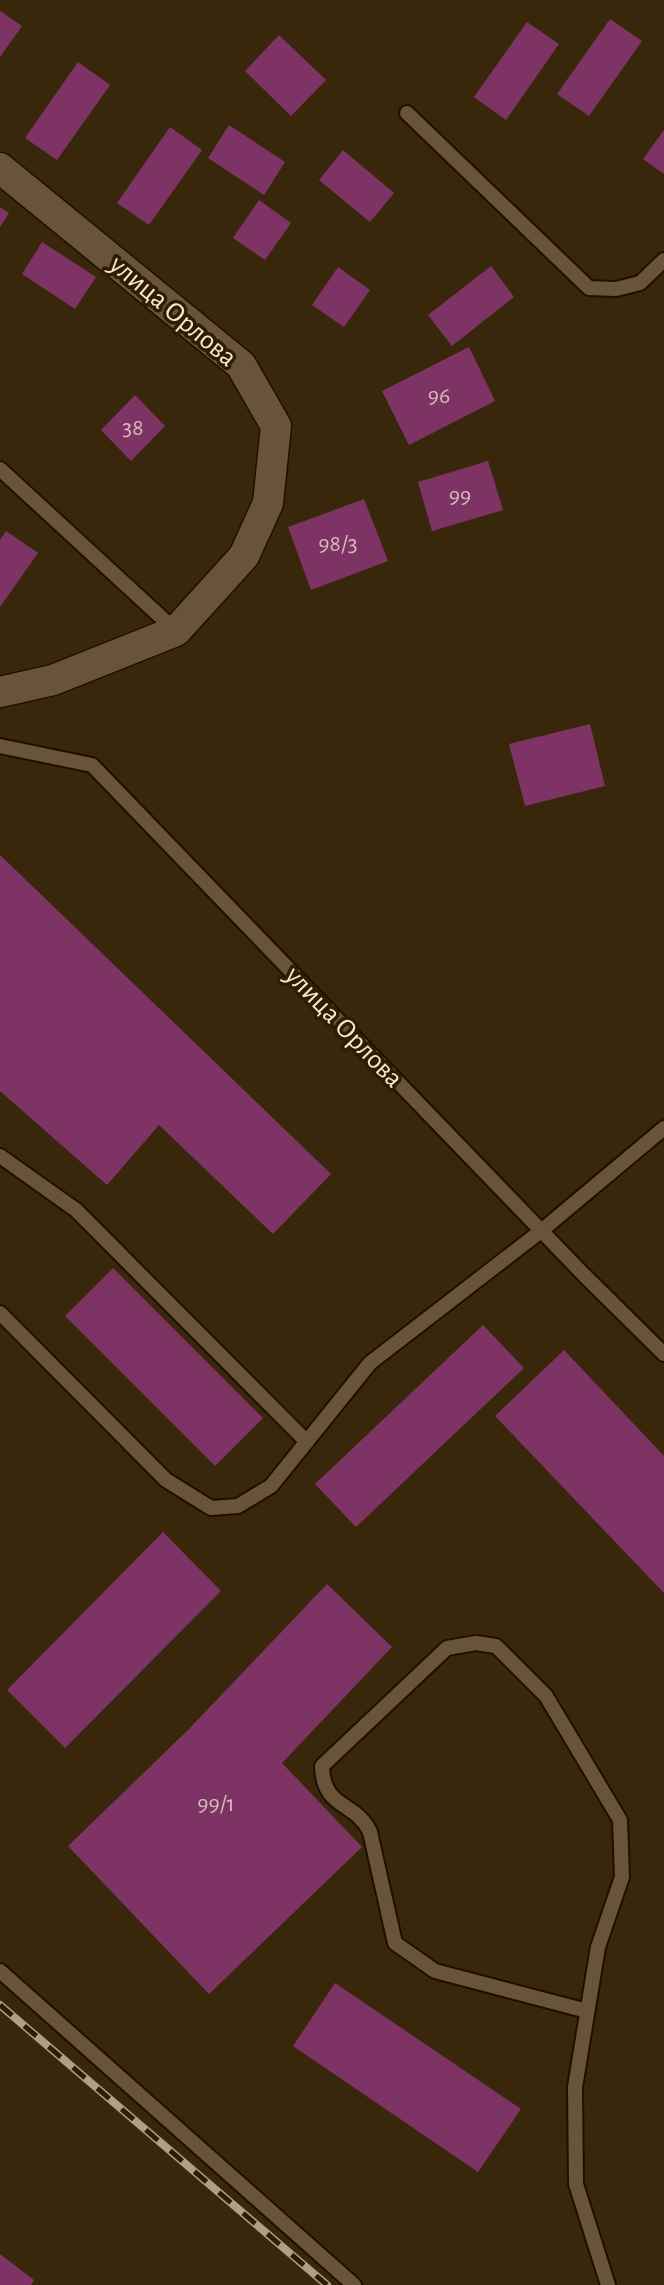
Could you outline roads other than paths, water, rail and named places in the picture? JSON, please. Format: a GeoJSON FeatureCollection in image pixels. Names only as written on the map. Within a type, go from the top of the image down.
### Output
{"type":"FeatureCollection","features":[{"type":"Feature","properties":{"kind":"street","name":"улица Орлова"},"geometry":{"type":"LineString","coordinates":[[0,168],[241,365],[276,426],[268,503],[244,556],[176,631]]}},
{"type":"Feature","properties":{"kind":"street"},"geometry":{"type":"LineString","coordinates":[[0,692],[53,680],[176,631]]}},
{"type":"Feature","properties":{"kind":"lane"},"geometry":{"type":"LineString","coordinates":[[407,113],[589,288],[616,289],[640,283],[664,260]]}},
{"type":"Feature","properties":{"kind":"lane"},"geometry":{"type":"LineString","coordinates":[[0,469],[176,631]]}},
{"type":"Feature","properties":{"kind":"lane","name":"улица Орлова"},"geometry":{"type":"LineString","coordinates":[[0,746],[92,765],[541,1231],[664,1354]]}},
{"type":"Feature","properties":{"kind":"lane"},"geometry":{"type":"LineString","coordinates":[[0,1313],[166,1480],[211,1508],[238,1506],[271,1486],[370,1363],[541,1231],[664,1128]]}},
{"type":"Feature","properties":{"kind":"lane"},"geometry":{"type":"LineString","coordinates":[[0,1156],[76,1210],[307,1442]]}},
{"type":"Feature","properties":{"kind":"lane"},"geometry":{"type":"LineString","coordinates":[[587,2011],[435,1971],[395,1943],[370,1832],[364,1819],[334,1800],[323,1782],[322,1766],[447,1648],[476,1643],[496,1646],[546,1696],[620,1820],[622,1877],[598,1947],[575,2087],[576,2184],[608,2285]]}},
{"type":"Feature","properties":{"kind":"lane"},"geometry":{"type":"LineString","coordinates":[[0,1971],[354,2285]]}},
{"type":"Feature","properties":{"kind":"railway"},"geometry":{"type":"LineString","coordinates":[[0,2005],[327,2285]]}}]}
